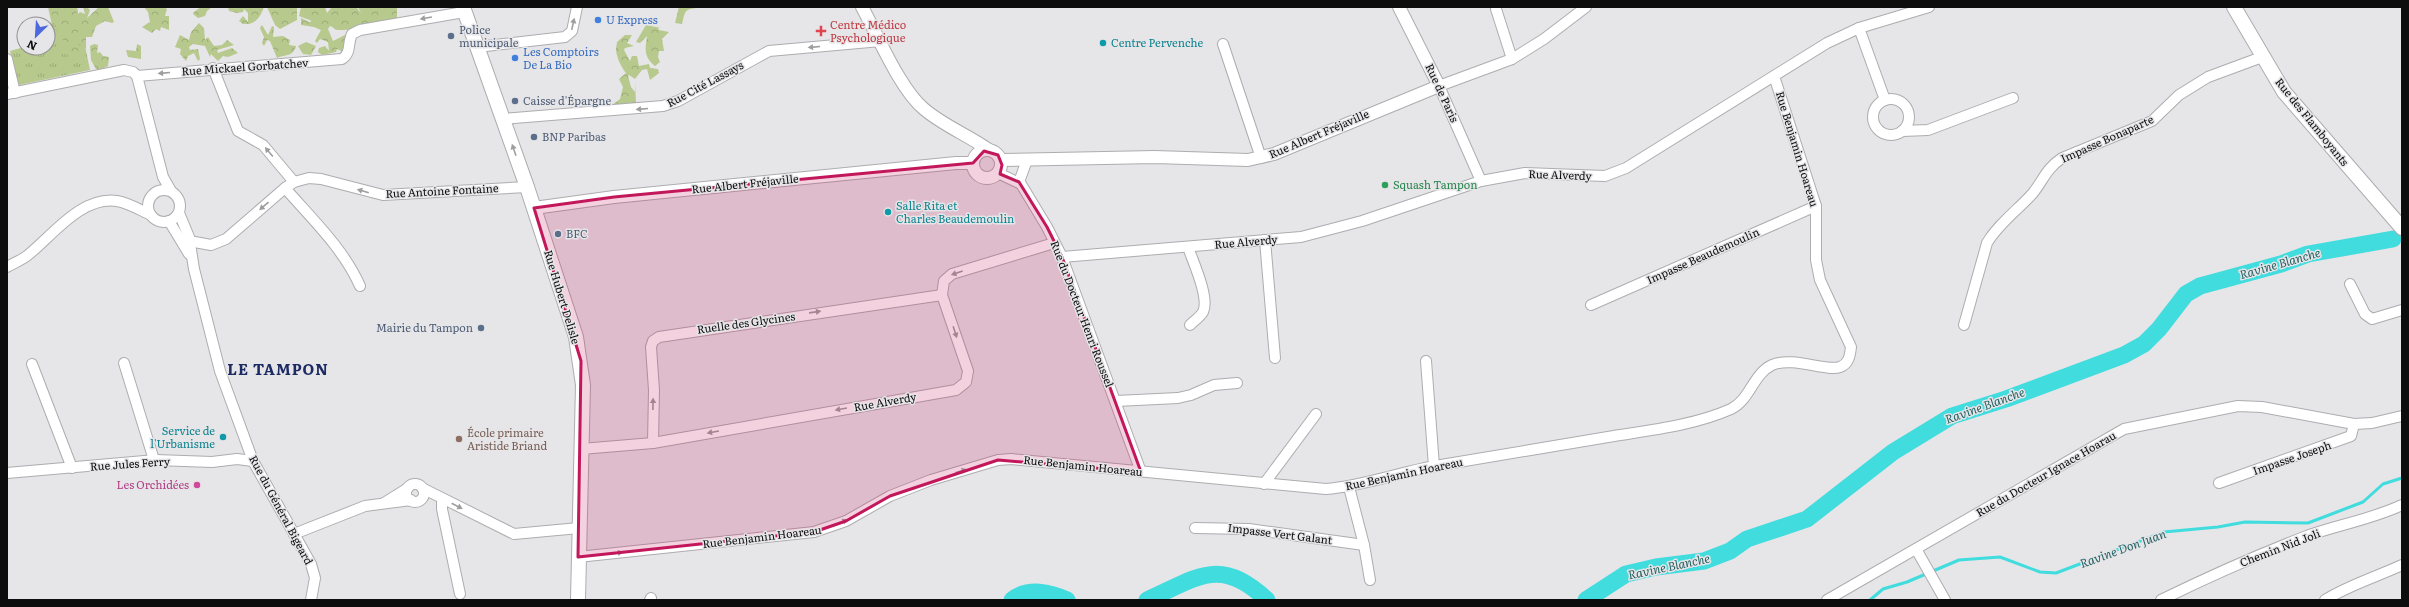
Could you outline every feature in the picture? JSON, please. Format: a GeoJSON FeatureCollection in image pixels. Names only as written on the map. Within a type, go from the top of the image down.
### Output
{"type":"FeatureCollection","features":[{"type":"Feature","properties":{"kind":"main road","name":"Rue des Flamboyants"},"geometry":{"type":"LineString","coordinates":[[2234,7],[2262,57],[2284,92],[2402,228]]}},
{"type":"Feature","properties":{"kind":"main road","name":"Rue Hubert Delisle"},"geometry":{"type":"LineString","coordinates":[[464,9],[534,208],[576,337],[581,361],[583,385],[578,600]]}},
{"type":"Feature","properties":{"kind":"street"},"geometry":{"type":"LineString","coordinates":[[477,47],[565,37],[572,31],[577,7]]}},
{"type":"Feature","properties":{"kind":"street"},"geometry":{"type":"LineString","coordinates":[[862,7],[903,83],[916,102],[935,117],[973,139],[979,156],[976,174],[985,178],[992,178],[1000,167]]}},
{"type":"Feature","properties":{"kind":"street","name":"Rue de Paris"},"geometry":{"type":"LineString","coordinates":[[1399,7],[1440,86],[1480,181]]}},
{"type":"Feature","properties":{"kind":"street","name":"Rue Albert Fréjaville"},"geometry":{"type":"LineString","coordinates":[[1000,167],[1027,160],[1155,157],[1261,158],[1440,86],[1512,59],[1544,39],[1586,7]]}},
{"type":"Feature","properties":{"kind":"street","name":"Rue Alverdy"},"geometry":{"type":"LineString","coordinates":[[1062,257],[1188,248],[1301,237],[1354,223],[1480,181],[1525,173],[1605,176],[1615,173],[1827,43],[1859,28],[1929,7]]}},
{"type":"Feature","properties":{"kind":"street","name":"Rue Mickael Gorbatchev"},"geometry":{"type":"LineString","coordinates":[[11,94],[124,70],[133,72],[137,76],[213,68],[342,60],[347,56],[350,49],[349,39],[352,34],[360,30],[464,9]]}},
{"type":"Feature","properties":{"kind":"street"},"geometry":{"type":"LineString","coordinates":[[1496,9],[1512,59]]}},
{"type":"Feature","properties":{"kind":"street"},"geometry":{"type":"LineString","coordinates":[[1859,28],[1886,100]]}},
{"type":"Feature","properties":{"kind":"street","name":"Rue Cité Lassays"},"geometry":{"type":"LineString","coordinates":[[503,119],[663,106],[678,101],[770,51],[880,41]]}},
{"type":"Feature","properties":{"kind":"street"},"geometry":{"type":"LineString","coordinates":[[1223,44],[1261,158]]}},
{"type":"Feature","properties":{"kind":"street","name":"Impasse Bonaparte"},"geometry":{"type":"LineString","coordinates":[[1964,325],[1987,243],[1994,231],[2034,192],[2053,164],[2062,158],[2152,121],[2179,95],[2208,77],[2262,57]]}},
{"type":"Feature","properties":{"kind":"street"},"geometry":{"type":"LineString","coordinates":[[7,59],[11,94]]}},
{"type":"Feature","properties":{"kind":"street"},"geometry":{"type":"LineString","coordinates":[[213,68],[238,131],[262,144],[294,182]]}},
{"type":"Feature","properties":{"kind":"street"},"geometry":{"type":"LineString","coordinates":[[7,267],[26,256],[81,209],[97,202],[116,201],[126,204],[151,215],[160,222],[169,221],[179,213],[180,203],[163,177],[137,76]]}},
{"type":"Feature","properties":{"kind":"street","name":"Rue Benjamin Hoareau"},"geometry":{"type":"LineString","coordinates":[[578,557],[814,532],[846,521],[896,493],[931,480],[998,460],[1011,459],[1075,464],[1141,472],[1326,489],[1349,487],[1434,466],[1673,426],[1735,406],[1746,397],[1764,371],[1771,366],[1793,362],[1840,368],[1847,363],[1850,356],[1851,347],[1827,299],[1816,260],[1816,206],[1774,76]]}},
{"type":"Feature","properties":{"kind":"street"},"geometry":{"type":"LineString","coordinates":[[1902,131],[1928,130],[2013,98]]}},
{"type":"Feature","properties":{"kind":"street"},"geometry":{"type":"LineString","coordinates":[[1886,100],[1899,101],[1907,108],[1909,117],[1907,125],[1902,131],[1895,135],[1884,133],[1875,123],[1875,109],[1886,100]]}},
{"type":"Feature","properties":{"kind":"street"},"geometry":{"type":"LineString","coordinates":[[979,156],[994,152],[1000,167],[1019,180],[1027,160]]}},
{"type":"Feature","properties":{"kind":"street","name":"Rue Albert Fréjaville"},"geometry":{"type":"LineString","coordinates":[[534,208],[614,197],[968,163],[979,156]]}},
{"type":"Feature","properties":{"kind":"street"},"geometry":{"type":"LineString","coordinates":[[160,190],[163,177]]}},
{"type":"Feature","properties":{"kind":"street","name":"Rue Antoine Fontaine"},"geometry":{"type":"LineString","coordinates":[[189,241],[211,245],[226,239],[285,188],[294,182],[309,178],[321,179],[383,195],[527,187]]}},
{"type":"Feature","properties":{"kind":"street","name":"Rue du Docteur Henri Roussel"},"geometry":{"type":"LineString","coordinates":[[1019,180],[1062,257],[1141,472]]}},
{"type":"Feature","properties":{"kind":"street"},"geometry":{"type":"LineString","coordinates":[[285,188],[341,252],[351,267],[360,286]]}},
{"type":"Feature","properties":{"kind":"street"},"geometry":{"type":"LineString","coordinates":[[151,215],[148,201],[152,194],[160,190],[172,191]]}},
{"type":"Feature","properties":{"kind":"street"},"geometry":{"type":"LineString","coordinates":[[126,204],[148,201]]}},
{"type":"Feature","properties":{"kind":"street","name":"Impasse Beaudemoulin"},"geometry":{"type":"LineString","coordinates":[[1591,305],[1816,206]]}},
{"type":"Feature","properties":{"kind":"street","name":"Rue du Général Bigeard"},"geometry":{"type":"LineString","coordinates":[[179,213],[189,241],[192,259],[220,371],[253,461],[311,564],[315,578],[311,600]]}},
{"type":"Feature","properties":{"kind":"street","name":"Rue du Général Bigeard"},"geometry":{"type":"LineString","coordinates":[[169,221],[192,259]]}},
{"type":"Feature","properties":{"kind":"street"},"geometry":{"type":"LineString","coordinates":[[1265,240],[1275,358]]}},
{"type":"Feature","properties":{"kind":"street"},"geometry":{"type":"LineString","coordinates":[[942,295],[942,286],[948,277],[1054,243]]}},
{"type":"Feature","properties":{"kind":"street"},"geometry":{"type":"LineString","coordinates":[[1188,248],[1204,294],[1205,304],[1203,312],[1190,326]]}},
{"type":"Feature","properties":{"kind":"street"},"geometry":{"type":"LineString","coordinates":[[2350,284],[2364,314],[2372,319],[2402,310]]}},
{"type":"Feature","properties":{"kind":"street","name":"Rue Alverdy"},"geometry":{"type":"LineString","coordinates":[[581,449],[653,443],[956,390],[966,382],[968,371],[942,295]]}},
{"type":"Feature","properties":{"kind":"street","name":"Ruelle des Glycines"},"geometry":{"type":"LineString","coordinates":[[653,443],[654,390],[651,347],[653,341],[659,337],[942,295]]}},
{"type":"Feature","properties":{"kind":"street"},"geometry":{"type":"LineString","coordinates":[[1426,361],[1434,466]]}},
{"type":"Feature","properties":{"kind":"street"},"geometry":{"type":"LineString","coordinates":[[124,363],[154,460]]}},
{"type":"Feature","properties":{"kind":"street"},"geometry":{"type":"LineString","coordinates":[[32,364],[72,468]]}},
{"type":"Feature","properties":{"kind":"street"},"geometry":{"type":"LineString","coordinates":[[1116,401],[1178,398],[1191,395],[1214,385],[1237,383]]}},
{"type":"Feature","properties":{"kind":"street","name":"Rue du Docteur Ignace Hoarau"},"geometry":{"type":"LineString","coordinates":[[1827,600],[2124,429],[2238,406],[2262,407],[2354,424],[2372,423],[2402,416]]}},
{"type":"Feature","properties":{"kind":"street"},"geometry":{"type":"LineString","coordinates":[[1264,484],[1316,414]]}},
{"type":"Feature","properties":{"kind":"street","name":"Impasse Joseph"},"geometry":{"type":"LineString","coordinates":[[2220,483],[2352,436],[2354,424]]}},
{"type":"Feature","properties":{"kind":"street","name":"Rue Jules Ferry"},"geometry":{"type":"LineString","coordinates":[[7,474],[154,460],[212,462],[237,459],[253,461]]}},
{"type":"Feature","properties":{"kind":"street"},"geometry":{"type":"LineString","coordinates":[[384,503],[415,484],[442,499],[514,534],[579,528]]}},
{"type":"Feature","properties":{"kind":"street"},"geometry":{"type":"LineString","coordinates":[[1349,487],[1364,544],[1370,580]]}},
{"type":"Feature","properties":{"kind":"street"},"geometry":{"type":"LineString","coordinates":[[408,488],[406,493],[411,500]]}},
{"type":"Feature","properties":{"kind":"street"},"geometry":{"type":"LineString","coordinates":[[294,534],[356,509],[384,503],[411,500],[416,501],[424,494],[422,488]]}},
{"type":"Feature","properties":{"kind":"street"},"geometry":{"type":"LineString","coordinates":[[442,499],[442,509],[460,594]]}},
{"type":"Feature","properties":{"kind":"street","name":"Chemin Nid Joli"},"geometry":{"type":"LineString","coordinates":[[2161,600],[2210,576],[2292,542],[2377,517],[2402,506]]}},
{"type":"Feature","properties":{"kind":"street","name":"Impasse Vert Galant"},"geometry":{"type":"LineString","coordinates":[[1195,528],[1249,529],[1364,544]]}},
{"type":"Feature","properties":{"kind":"street"},"geometry":{"type":"LineString","coordinates":[[1916,549],[1946,600]]}},
{"type":"Feature","properties":{"kind":"street"},"geometry":{"type":"LineString","coordinates":[[2325,600],[2346,587],[2373,578],[2402,565]]}},
{"type":"Feature","properties":{"kind":"highlighted area"},"geometry":{"type":"Polygon","coordinates":[[[984,151],[998,155],[1002,165],[1000,174],[1019,182],[1047,227],[1062,257],[1141,472],[998,460],[890,496],[846,521],[814,532],[578,557],[581,361],[534,208],[614,197],[973,163],[984,151]]]}},
{"type":"Feature","properties":{"kind":"green space"},"geometry":{"type":"Polygon","coordinates":[[[48,7],[77,7],[90,70],[19,85],[10,51],[16,49],[16,56],[56,56],[56,16],[50,16],[48,7]]]}},
{"type":"Feature","properties":{"kind":"green space"},"geometry":{"type":"Polygon","coordinates":[[[50,7],[77,7],[76,17],[80,12],[85,14],[83,7],[87,7],[90,10],[87,18],[99,7],[108,7],[114,22],[112,23],[105,21],[96,26],[92,37],[86,37],[86,48],[76,53],[74,48],[73,52],[68,55],[62,53],[71,44],[62,39],[60,31],[56,30],[56,16],[53,16],[50,7]],[[81,26],[74,39],[82,48],[81,26]]]}},
{"type":"Feature","properties":{"kind":"green space"},"geometry":{"type":"Polygon","coordinates":[[[144,7],[164,7],[167,9],[165,16],[169,16],[169,30],[161,27],[160,31],[156,29],[152,33],[142,27],[150,22],[148,12],[144,7]]]}},
{"type":"Feature","properties":{"kind":"green space"},"geometry":{"type":"Polygon","coordinates":[[[201,7],[212,7],[207,11],[205,16],[198,18],[193,14],[201,7]]]}},
{"type":"Feature","properties":{"kind":"green space"},"geometry":{"type":"Polygon","coordinates":[[[228,7],[264,7],[261,14],[254,22],[243,24],[239,21],[243,16],[248,22],[248,13],[244,9],[243,12],[237,13],[229,11],[228,7]]]}},
{"type":"Feature","properties":{"kind":"green space"},"geometry":{"type":"Polygon","coordinates":[[[267,7],[297,7],[297,20],[280,29],[275,25],[267,7]]]}},
{"type":"Feature","properties":{"kind":"green space"},"geometry":{"type":"Polygon","coordinates":[[[301,7],[325,7],[327,13],[332,7],[356,7],[361,13],[358,7],[397,7],[397,18],[375,25],[345,30],[337,30],[330,26],[328,29],[333,41],[347,34],[345,53],[337,49],[336,52],[322,55],[318,52],[319,48],[325,46],[329,51],[328,42],[320,39],[317,43],[315,41],[321,30],[314,27],[301,25],[301,18],[309,22],[312,21],[299,16],[301,7]]]}},
{"type":"Feature","properties":{"kind":"green space"},"geometry":{"type":"Polygon","coordinates":[[[679,7],[697,8],[687,10],[682,24],[675,23],[679,7]]]}},
{"type":"Feature","properties":{"kind":"green space"},"geometry":{"type":"Polygon","coordinates":[[[199,23],[204,28],[205,40],[208,37],[214,46],[222,45],[227,40],[234,45],[217,50],[218,53],[232,48],[238,53],[228,57],[223,56],[218,61],[211,54],[210,57],[205,46],[193,44],[189,47],[190,50],[198,49],[200,59],[198,61],[194,53],[188,56],[186,61],[180,54],[181,49],[175,47],[180,35],[189,40],[191,32],[199,23]]]}},
{"type":"Feature","properties":{"kind":"green space"},"geometry":{"type":"Polygon","coordinates":[[[262,25],[268,35],[272,26],[274,27],[273,37],[283,36],[290,40],[289,45],[296,46],[295,50],[289,55],[277,58],[270,41],[267,40],[264,46],[262,43],[264,37],[260,28],[262,25]]]}},
{"type":"Feature","properties":{"kind":"green space"},"geometry":{"type":"Polygon","coordinates":[[[646,25],[658,27],[659,30],[669,32],[662,39],[664,51],[659,51],[658,57],[660,62],[655,66],[651,63],[646,53],[647,36],[640,43],[636,42],[646,25]]]}},
{"type":"Feature","properties":{"kind":"green space"},"geometry":{"type":"Polygon","coordinates":[[[625,35],[632,35],[627,43],[634,46],[625,48],[624,50],[630,61],[632,56],[637,56],[639,66],[649,64],[650,68],[658,69],[659,73],[650,80],[647,69],[642,70],[635,79],[629,75],[631,87],[635,92],[635,82],[636,104],[612,105],[620,99],[623,87],[619,79],[626,73],[619,61],[616,49],[617,42],[625,35]]]}},
{"type":"Feature","properties":{"kind":"green space"},"geometry":{"type":"Polygon","coordinates":[[[306,42],[316,46],[311,55],[303,54],[298,46],[306,42]]]}},
{"type":"Feature","properties":{"kind":"green space"},"geometry":{"type":"Polygon","coordinates":[[[94,44],[98,45],[97,53],[100,52],[103,56],[109,57],[108,66],[100,70],[96,69],[91,60],[90,46],[94,44]]]}},
{"type":"Feature","properties":{"kind":"green space"},"geometry":{"type":"Polygon","coordinates":[[[137,44],[141,46],[141,59],[128,57],[126,50],[136,51],[137,44]]]}},
{"type":"Feature","properties":{"kind":"waterway","name":"Ravine Blanche"},"geometry":{"type":"LineString","coordinates":[[1586,600],[1626,574],[1656,567],[1704,561],[1730,551],[1747,539],[1807,519],[1893,452],[1952,416],[2006,399],[2124,355],[2144,344],[2159,329],[2186,294],[2200,286],[2281,264],[2308,254],[2393,239]]}},
{"type":"Feature","properties":{"kind":"waterway","name":"Ravine Don Juan"},"geometry":{"type":"LineString","coordinates":[[1870,600],[1883,589],[1907,582],[1959,560],[2000,557],[2040,572],[2056,573],[2164,532],[2218,527],[2245,522],[2308,523],[2363,502],[2383,484],[2402,478]]}},
{"type":"Feature","properties":{"kind":"waterway","name":"Ravine Blanche"},"geometry":{"type":"LineString","coordinates":[[1147,600],[1195,578],[1222,574],[1235,578],[1250,586],[1267,600]]}},
{"type":"Feature","properties":{"kind":"waterway","name":"Ravine Blanche"},"geometry":{"type":"LineString","coordinates":[[1012,600],[1025,593],[1032,592],[1046,593],[1067,600]]}},
{"type":"Feature","properties":{"kind":"place","name":"U Express"},"geometry":{"type":"Point","coordinates":[598,20]}},
{"type":"Feature","properties":{"kind":"place","name":"Centre Médico Psychologique"},"geometry":{"type":"Point","coordinates":[821,31]}},
{"type":"Feature","properties":{"kind":"place","name":"Police municipale"},"geometry":{"type":"Point","coordinates":[451,36]}},
{"type":"Feature","properties":{"kind":"place","name":"Centre Pervenche"},"geometry":{"type":"Point","coordinates":[1103,43]}},
{"type":"Feature","properties":{"kind":"place","name":"Les Comptoirs De La Bio"},"geometry":{"type":"Point","coordinates":[515,58]}},
{"type":"Feature","properties":{"kind":"place","name":"Caisse d'Épargne"},"geometry":{"type":"Point","coordinates":[515,101]}},
{"type":"Feature","properties":{"kind":"place","name":"BNP Paribas"},"geometry":{"type":"Point","coordinates":[534,137]}},
{"type":"Feature","properties":{"kind":"place","name":"Squash Tampon"},"geometry":{"type":"Point","coordinates":[1385,185]}},
{"type":"Feature","properties":{"kind":"place","name":"Salle Rita et Charles Beaudemoulin"},"geometry":{"type":"Point","coordinates":[888,212]}},
{"type":"Feature","properties":{"kind":"place","name":"BFC"},"geometry":{"type":"Point","coordinates":[558,234]}},
{"type":"Feature","properties":{"kind":"place","name":"Mairie du Tampon"},"geometry":{"type":"Point","coordinates":[481,328]}},
{"type":"Feature","properties":{"kind":"place","name":"Service de l'Urbanisme"},"geometry":{"type":"Point","coordinates":[223,437]}},
{"type":"Feature","properties":{"kind":"place","name":"École primaire Aristide Briand"},"geometry":{"type":"Point","coordinates":[459,439]}},
{"type":"Feature","properties":{"kind":"place","name":"Les Orchidées"},"geometry":{"type":"Point","coordinates":[197,485]}},
{"type":"Feature","properties":{"kind":"district","name":"LE TAMPON"},"geometry":{"type":"Point","coordinates":[278,370]}}]}
